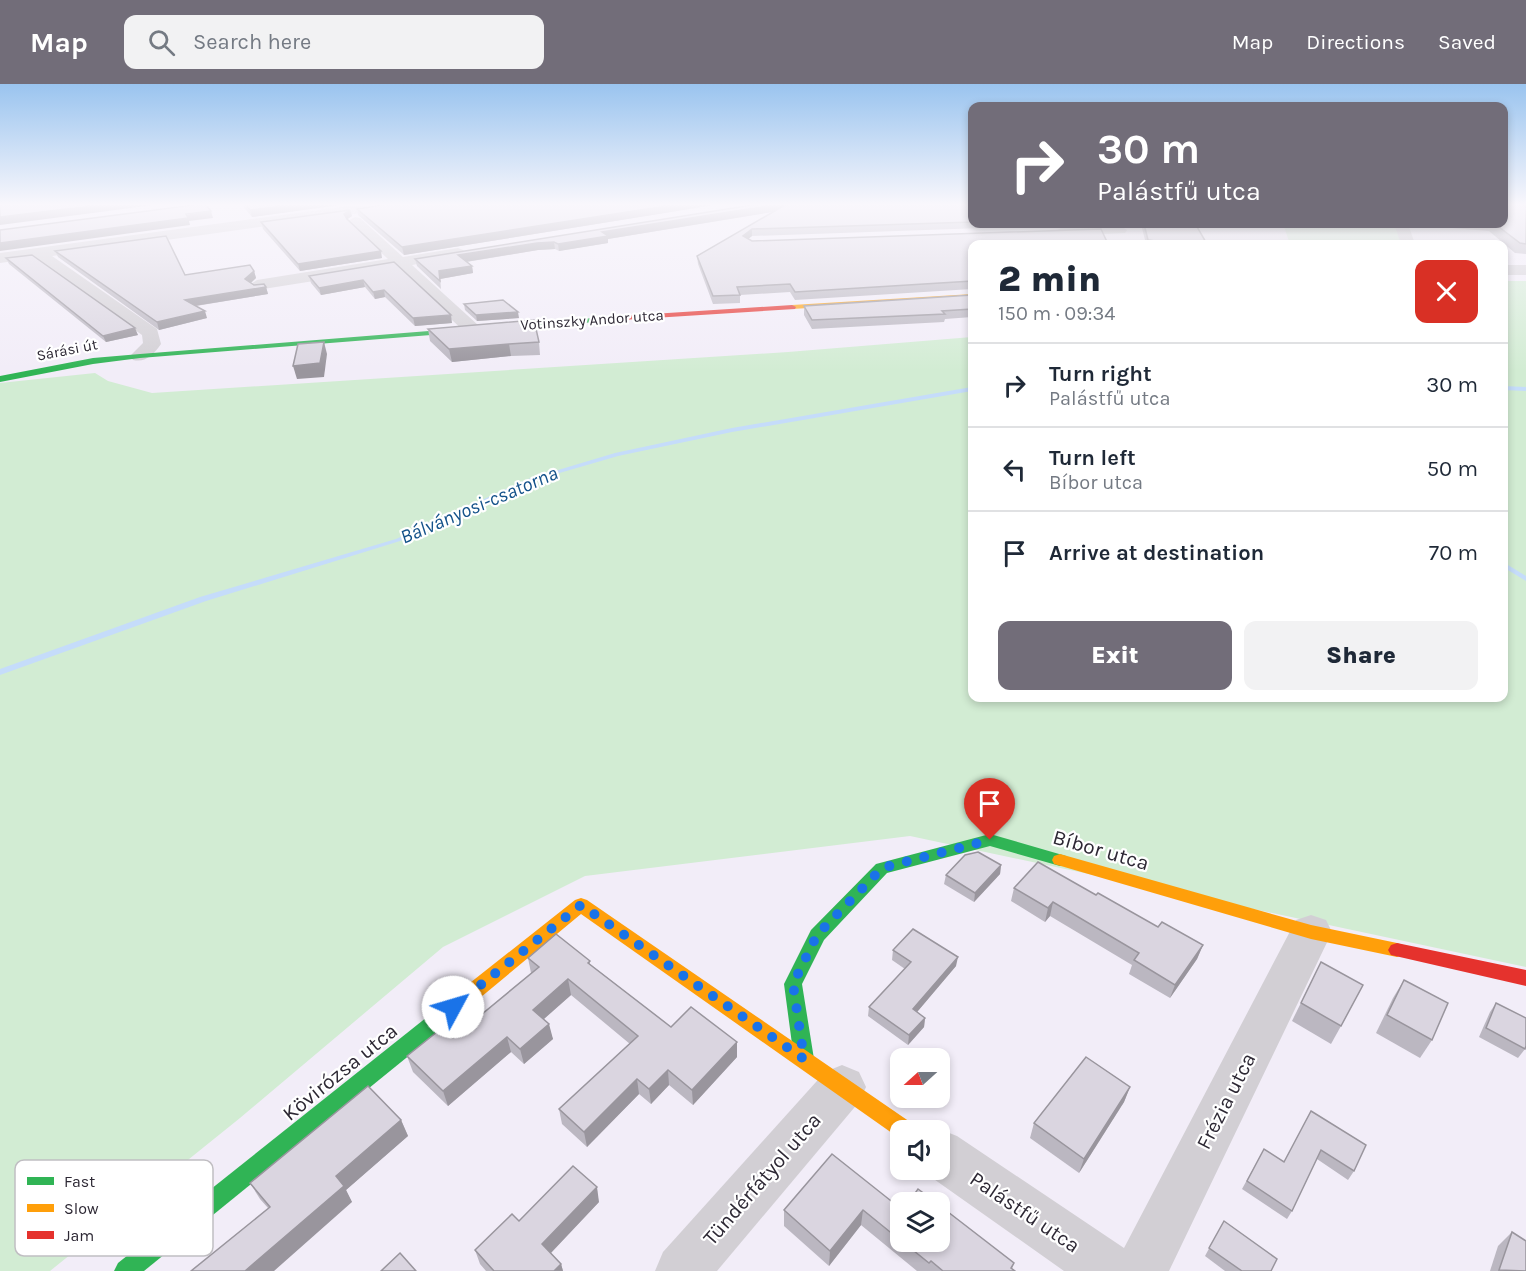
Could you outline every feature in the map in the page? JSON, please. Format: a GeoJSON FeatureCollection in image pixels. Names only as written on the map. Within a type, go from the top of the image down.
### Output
{"type":"FeatureCollection","features":[{"type":"Feature","properties":{"kind":"street"},"geometry":{"type":"LineString","coordinates":[[48,260],[151,333],[152,344],[140,356]]}},
{"type":"Feature","properties":{"kind":"street"},"geometry":{"type":"LineString","coordinates":[[257,285],[412,260]]}},
{"type":"Feature","properties":{"kind":"street"},"geometry":{"type":"LineString","coordinates":[[402,262],[472,329]]}},
{"type":"Feature","properties":{"kind":"street"},"geometry":{"type":"LineString","coordinates":[[1508,270],[1526,270]]}},
{"type":"Feature","properties":{"kind":"street","name":"Votinszky Andor utca"},"geometry":{"type":"LineString","coordinates":[[140,356],[472,329],[968,296]]}},
{"type":"Feature","properties":{"kind":"street","name":"Sárási út"},"geometry":{"type":"LineString","coordinates":[[0,379],[93,361],[140,356]]}},
{"type":"Feature","properties":{"kind":"street","name":"Bíbor utca"},"geometry":{"type":"LineString","coordinates":[[804,1059],[793,984],[817,935],[882,868],[990,840],[1311,932],[1526,978]]}},
{"type":"Feature","properties":{"kind":"street","name":"Kövirózsa utca"},"geometry":{"type":"LineString","coordinates":[[213,1201],[581,905],[804,1059]]}},
{"type":"Feature","properties":{"kind":"street","name":"Frézia utca"},"geometry":{"type":"LineString","coordinates":[[1141,1271],[1311,932]]}},
{"type":"Feature","properties":{"kind":"street"},"geometry":{"type":"LineString","coordinates":[[804,1059],[890,1120]]}},
{"type":"Feature","properties":{"kind":"street","name":"Tündérfátyol utca"},"geometry":{"type":"LineString","coordinates":[[682,1271],[842,1087]]}},
{"type":"Feature","properties":{"kind":"street","name":"Palástfű utca"},"geometry":{"type":"LineString","coordinates":[[950,1161],[1110,1271]]}},
{"type":"Feature","properties":{"kind":"street","name":"Kövirózsa utca"},"geometry":{"type":"LineString","coordinates":[[126,1271],[145,1256]]}},
{"type":"Feature","properties":{"kind":"green space"},"geometry":{"type":"Polygon","coordinates":[[[1508,281],[1526,281],[1526,967],[910,836],[585,876],[443,947],[188,1160],[15,1160],[15,1256],[69,1256],[50,1271],[0,1271],[0,383],[95,373],[108,381],[152,393],[788,352],[968,337],[968,702],[1508,702],[1508,281]]]}},
{"type":"Feature","properties":{"kind":"building"},"geometry":{"type":"Polygon","coordinates":[[[9,260],[40,260],[135,328],[103,336],[9,260]]]}},
{"type":"Feature","properties":{"kind":"building"},"geometry":{"type":"Polygon","coordinates":[[[68,260],[178,260],[185,275],[250,265],[254,271],[245,279],[254,285],[264,284],[266,287],[185,300],[205,311],[157,322],[68,260]]]}},
{"type":"Feature","properties":{"kind":"building"},"geometry":{"type":"Polygon","coordinates":[[[295,260],[321,260],[298,264],[295,260]]]}},
{"type":"Feature","properties":{"kind":"building"},"geometry":{"type":"Polygon","coordinates":[[[417,260],[465,260],[472,266],[439,271],[440,281],[417,260]]]}},
{"type":"Feature","properties":{"kind":"building"},"geometry":{"type":"Polygon","coordinates":[[[699,260],[968,260],[968,281],[795,292],[790,284],[737,287],[740,295],[713,296],[699,260]]]}},
{"type":"Feature","properties":{"kind":"building"},"geometry":{"type":"Polygon","coordinates":[[[394,262],[451,315],[413,318],[384,290],[373,292],[363,280],[319,288],[309,276],[394,262]]]}},
{"type":"Feature","properties":{"kind":"building"},"geometry":{"type":"Polygon","coordinates":[[[968,295],[968,309],[942,311],[945,314],[812,320],[804,306],[968,295]]]}},
{"type":"Feature","properties":{"kind":"building"},"geometry":{"type":"Polygon","coordinates":[[[503,300],[518,312],[476,315],[464,304],[503,300]]]}},
{"type":"Feature","properties":{"kind":"building"},"geometry":{"type":"Polygon","coordinates":[[[534,320],[539,342],[449,349],[428,329],[534,320]]]}},
{"type":"Feature","properties":{"kind":"building"},"geometry":{"type":"Polygon","coordinates":[[[324,342],[320,363],[293,366],[298,344],[324,342]]]}},
{"type":"Feature","properties":{"kind":"building"},"geometry":{"type":"Polygon","coordinates":[[[978,852],[1001,865],[975,893],[946,875],[965,855],[978,852]]]}},
{"type":"Feature","properties":{"kind":"building"},"geometry":{"type":"Polygon","coordinates":[[[1038,862],[1158,927],[1162,922],[1203,945],[1175,985],[1134,960],[1139,953],[1053,902],[1048,908],[1014,888],[1038,862]]]}},
{"type":"Feature","properties":{"kind":"building"},"geometry":{"type":"Polygon","coordinates":[[[913,929],[958,957],[913,1009],[925,1018],[909,1035],[869,1007],[911,962],[893,950],[913,929]]]}},
{"type":"Feature","properties":{"kind":"building"},"geometry":{"type":"Polygon","coordinates":[[[556,934],[590,961],[588,963],[671,1027],[691,1007],[737,1042],[692,1090],[668,1070],[649,1089],[637,1079],[584,1132],[559,1109],[638,1036],[568,979],[533,1010],[549,1024],[520,1049],[507,1037],[443,1091],[407,1056],[442,1028],[453,1038],[539,967],[528,958],[556,934]]]}},
{"type":"Feature","properties":{"kind":"building"},"geometry":{"type":"Polygon","coordinates":[[[1321,962],[1363,985],[1341,1026],[1301,1003],[1321,962]]]}},
{"type":"Feature","properties":{"kind":"building"},"geometry":{"type":"Polygon","coordinates":[[[1404,980],[1448,1003],[1432,1040],[1387,1015],[1404,980]]]}},
{"type":"Feature","properties":{"kind":"building"},"geometry":{"type":"Polygon","coordinates":[[[1496,1003],[1526,1018],[1525,1049],[1486,1028],[1496,1003]]]}},
{"type":"Feature","properties":{"kind":"building"},"geometry":{"type":"Polygon","coordinates":[[[1086,1057],[1130,1087],[1084,1159],[1034,1123],[1086,1057]]]}},
{"type":"Feature","properties":{"kind":"building"},"geometry":{"type":"Polygon","coordinates":[[[368,1086],[401,1120],[336,1176],[344,1186],[245,1271],[191,1271],[210,1256],[213,1256],[213,1253],[270,1207],[250,1183],[368,1086]]]}},
{"type":"Feature","properties":{"kind":"building"},"geometry":{"type":"Polygon","coordinates":[[[1311,1111],[1366,1145],[1354,1171],[1321,1150],[1292,1211],[1247,1181],[1264,1149],[1284,1162],[1311,1111]]]}},
{"type":"Feature","properties":{"kind":"building"},"geometry":{"type":"Polygon","coordinates":[[[832,1154],[890,1200],[890,1232],[863,1210],[830,1251],[784,1210],[832,1154]]]}},
{"type":"Feature","properties":{"kind":"building"},"geometry":{"type":"Polygon","coordinates":[[[573,1166],[597,1187],[542,1244],[561,1264],[554,1271],[494,1271],[475,1250],[512,1214],[519,1221],[573,1166]]]}},
{"type":"Feature","properties":{"kind":"building"},"geometry":{"type":"Polygon","coordinates":[[[950,1214],[1014,1263],[1011,1268],[1015,1271],[943,1271],[931,1261],[929,1263],[915,1252],[950,1252],[950,1214]]]}},
{"type":"Feature","properties":{"kind":"building"},"geometry":{"type":"Polygon","coordinates":[[[1224,1221],[1277,1259],[1271,1271],[1242,1271],[1209,1248],[1224,1221]]]}},
{"type":"Feature","properties":{"kind":"building"},"geometry":{"type":"Polygon","coordinates":[[[1512,1232],[1526,1241],[1526,1271],[1499,1270],[1512,1232]]]}},
{"type":"Feature","properties":{"kind":"building"},"geometry":{"type":"Polygon","coordinates":[[[400,1253],[416,1271],[381,1271],[400,1253]]]}},
{"type":"Feature","properties":{"kind":"waterway"},"geometry":{"type":"LineString","coordinates":[[1508,388],[1526,389]]}},
{"type":"Feature","properties":{"kind":"waterway","name":"Bálványosi-csatorna"},"geometry":{"type":"LineString","coordinates":[[0,672],[203,599],[398,540],[530,480],[617,454],[732,430],[968,390]]}},
{"type":"Feature","properties":{"kind":"waterway","name":"Bálványosi-csatorna"},"geometry":{"type":"LineString","coordinates":[[1508,567],[1526,579]]}},
{"type":"Feature","properties":{"kind":"traffic: fast"},"geometry":{"type":"LineString","coordinates":[[0,379],[93,361],[140,356],[606,319]]}},
{"type":"Feature","properties":{"kind":"traffic: fast"},"geometry":{"type":"LineString","coordinates":[[804,1059],[793,984],[817,935],[882,868],[990,840],[1060,860]]}},
{"type":"Feature","properties":{"kind":"traffic: fast"},"geometry":{"type":"LineString","coordinates":[[213,1201],[468,996]]}},
{"type":"Feature","properties":{"kind":"traffic: fast"},"geometry":{"type":"LineString","coordinates":[[126,1271],[145,1256]]}},
{"type":"Feature","properties":{"kind":"traffic: slow"},"geometry":{"type":"LineString","coordinates":[[792,307],[968,296]]}},
{"type":"Feature","properties":{"kind":"traffic: slow"},"geometry":{"type":"LineString","coordinates":[[1060,860],[1311,932],[1397,950]]}},
{"type":"Feature","properties":{"kind":"traffic: slow"},"geometry":{"type":"LineString","coordinates":[[468,996],[581,905],[890,1120]]}},
{"type":"Feature","properties":{"kind":"traffic: jam"},"geometry":{"type":"LineString","coordinates":[[606,319],[792,307]]}},
{"type":"Feature","properties":{"kind":"traffic: jam"},"geometry":{"type":"LineString","coordinates":[[1397,950],[1526,978]]}},
{"type":"Feature","properties":{"kind":"route"},"geometry":{"type":"LineString","coordinates":[[453,1007],[581,905],[804,1059],[793,984],[817,935],[882,868],[990,840]]}}]}
